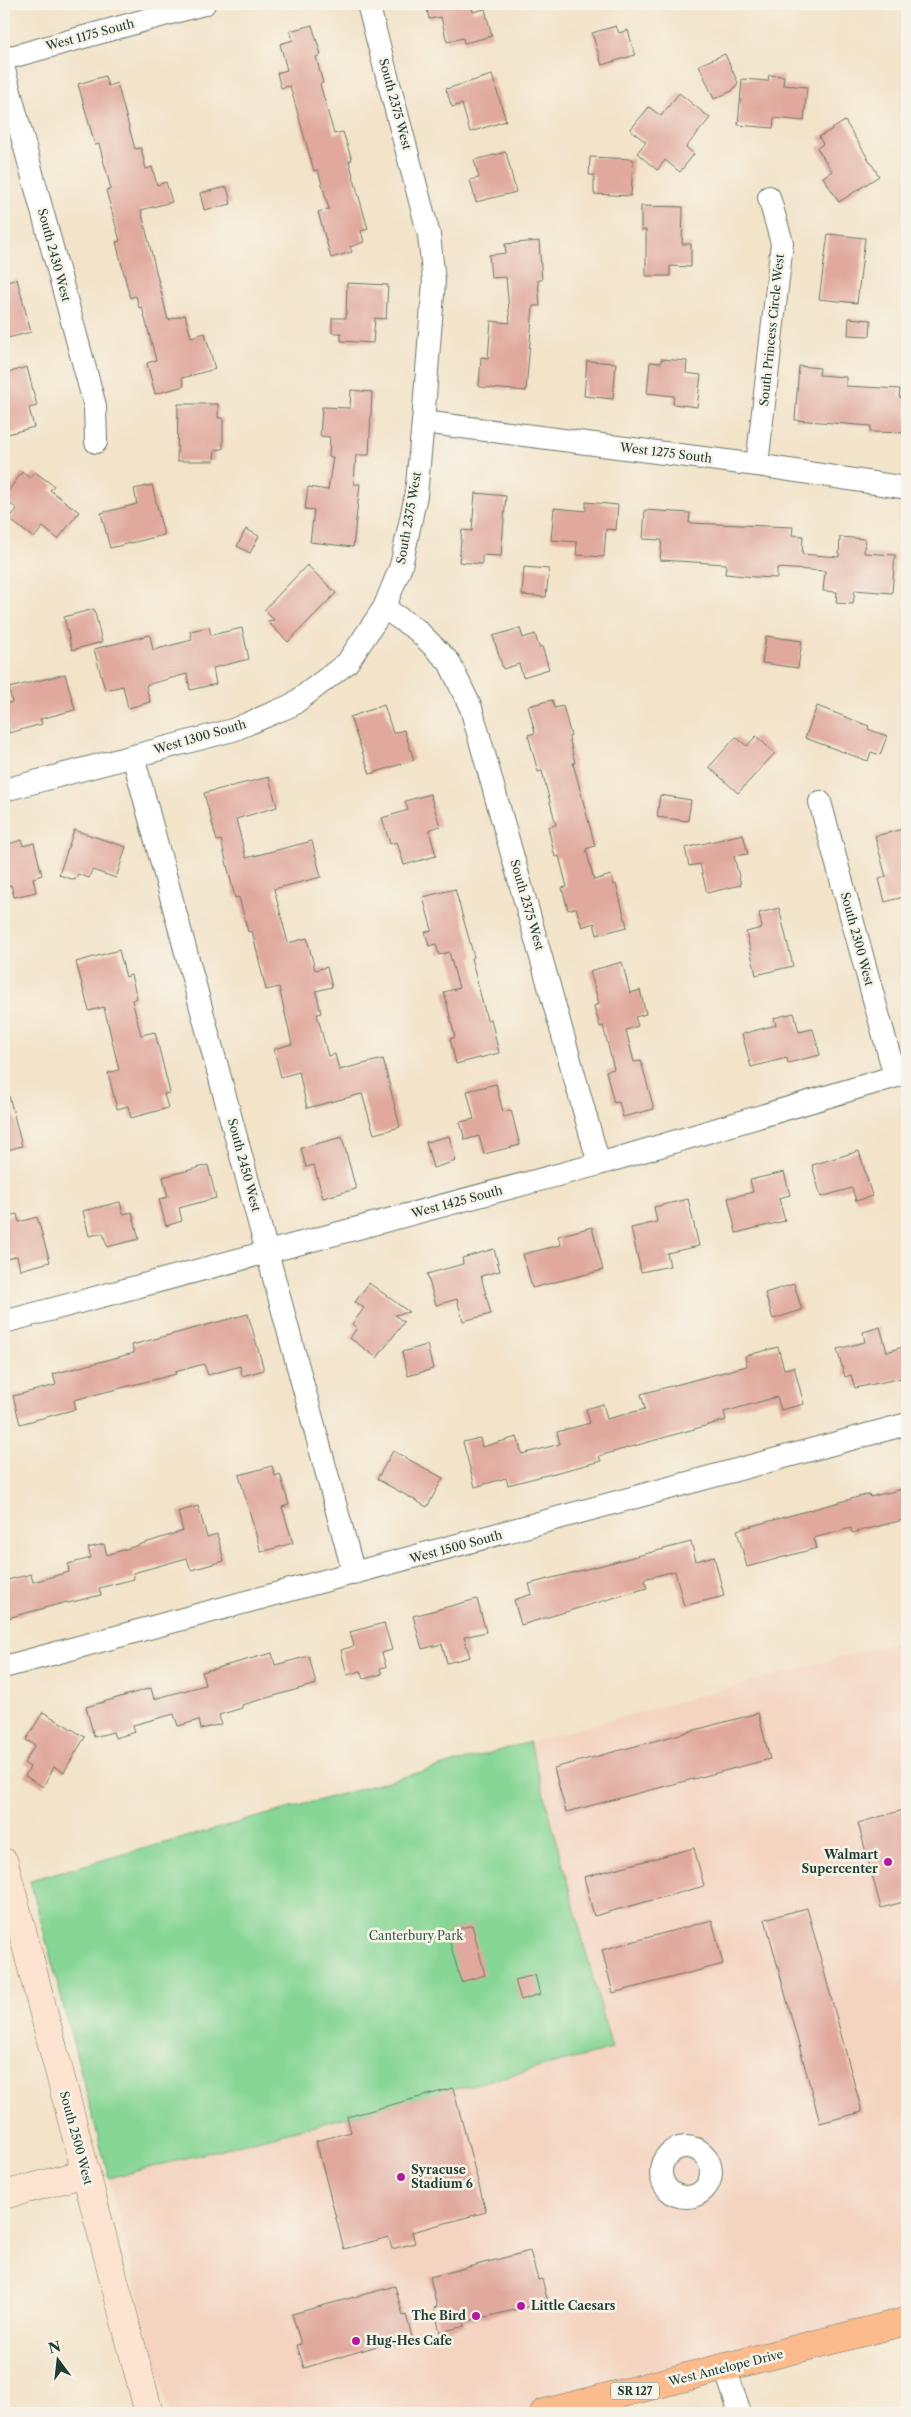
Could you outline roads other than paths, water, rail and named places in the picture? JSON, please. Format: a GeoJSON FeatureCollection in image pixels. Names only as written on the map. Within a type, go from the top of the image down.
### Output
{"type":"FeatureCollection","features":[{"type":"Feature","properties":{"kind":"main road","name":"West Antelope Drive"},"geometry":{"type":"LineString","coordinates":[[544,2413],[907,2321]]}},
{"type":"Feature","properties":{"kind":"street","name":"West 1175 South"},"geometry":{"type":"LineString","coordinates":[[4,59],[204,4]]}},
{"type":"Feature","properties":{"kind":"street","name":"South 2375 West"},"geometry":{"type":"LineString","coordinates":[[368,4],[429,234],[434,281],[416,495],[402,566],[384,608],[417,630],[450,662],[471,708],[599,1164]]}},
{"type":"Feature","properties":{"kind":"street","name":"South 2430 West"},"geometry":{"type":"LineString","coordinates":[[4,70],[95,406],[96,442]]}},
{"type":"Feature","properties":{"kind":"street","name":"South Princess Circle West"},"geometry":{"type":"LineString","coordinates":[[757,465],[782,243],[769,197]]}},
{"type":"Feature","properties":{"kind":"street","name":"West 1275 South"},"geometry":{"type":"LineString","coordinates":[[423,422],[757,465],[907,488]]}},
{"type":"Feature","properties":{"kind":"street","name":"West 1300 South"},"geometry":{"type":"LineString","coordinates":[[4,790],[233,730],[292,705],[347,663],[384,608]]}},
{"type":"Feature","properties":{"kind":"street","name":"South 2450 West"},"geometry":{"type":"LineString","coordinates":[[133,756],[354,1574]]}},
{"type":"Feature","properties":{"kind":"street","name":"South 2300 West"},"geometry":{"type":"LineString","coordinates":[[820,802],[901,1074]]}},
{"type":"Feature","properties":{"kind":"street","name":"West 1425 South"},"geometry":{"type":"LineString","coordinates":[[4,1322],[599,1164],[901,1074]]}},
{"type":"Feature","properties":{"kind":"street","name":"West 1500 South"},"geometry":{"type":"LineString","coordinates":[[4,1667],[907,1424]]}},
{"type":"Feature","properties":{"kind":"street","name":"South 2500 West"},"geometry":{"type":"LineString","coordinates":[[4,1862],[149,2413]]}},
{"type":"Feature","properties":{"kind":"street"},"geometry":{"type":"LineString","coordinates":[[4,2195],[86,2173]]}},
{"type":"Feature","properties":{"kind":"street"},"geometry":{"type":"LineString","coordinates":[[725,2368],[740,2413]]}},
{"type":"Feature","properties":{"kind":"place","name":"Walmart Supercenter"},"geometry":{"type":"Point","coordinates":[888,1862]}},
{"type":"Feature","properties":{"kind":"place","name":"Syracuse Stadium 6"},"geometry":{"type":"Point","coordinates":[401,2177]}},
{"type":"Feature","properties":{"kind":"place","name":"Little Caesars"},"geometry":{"type":"Point","coordinates":[521,2306]}},
{"type":"Feature","properties":{"kind":"place","name":"The Bird"},"geometry":{"type":"Point","coordinates":[476,2316]}},
{"type":"Feature","properties":{"kind":"place","name":"Hug-Hes Cafe"},"geometry":{"type":"Point","coordinates":[356,2341]}},
{"type":"Feature","properties":{"kind":"park label","name":"Canterbury Park"},"geometry":{"type":"Point","coordinates":[416,1936]}}]}
